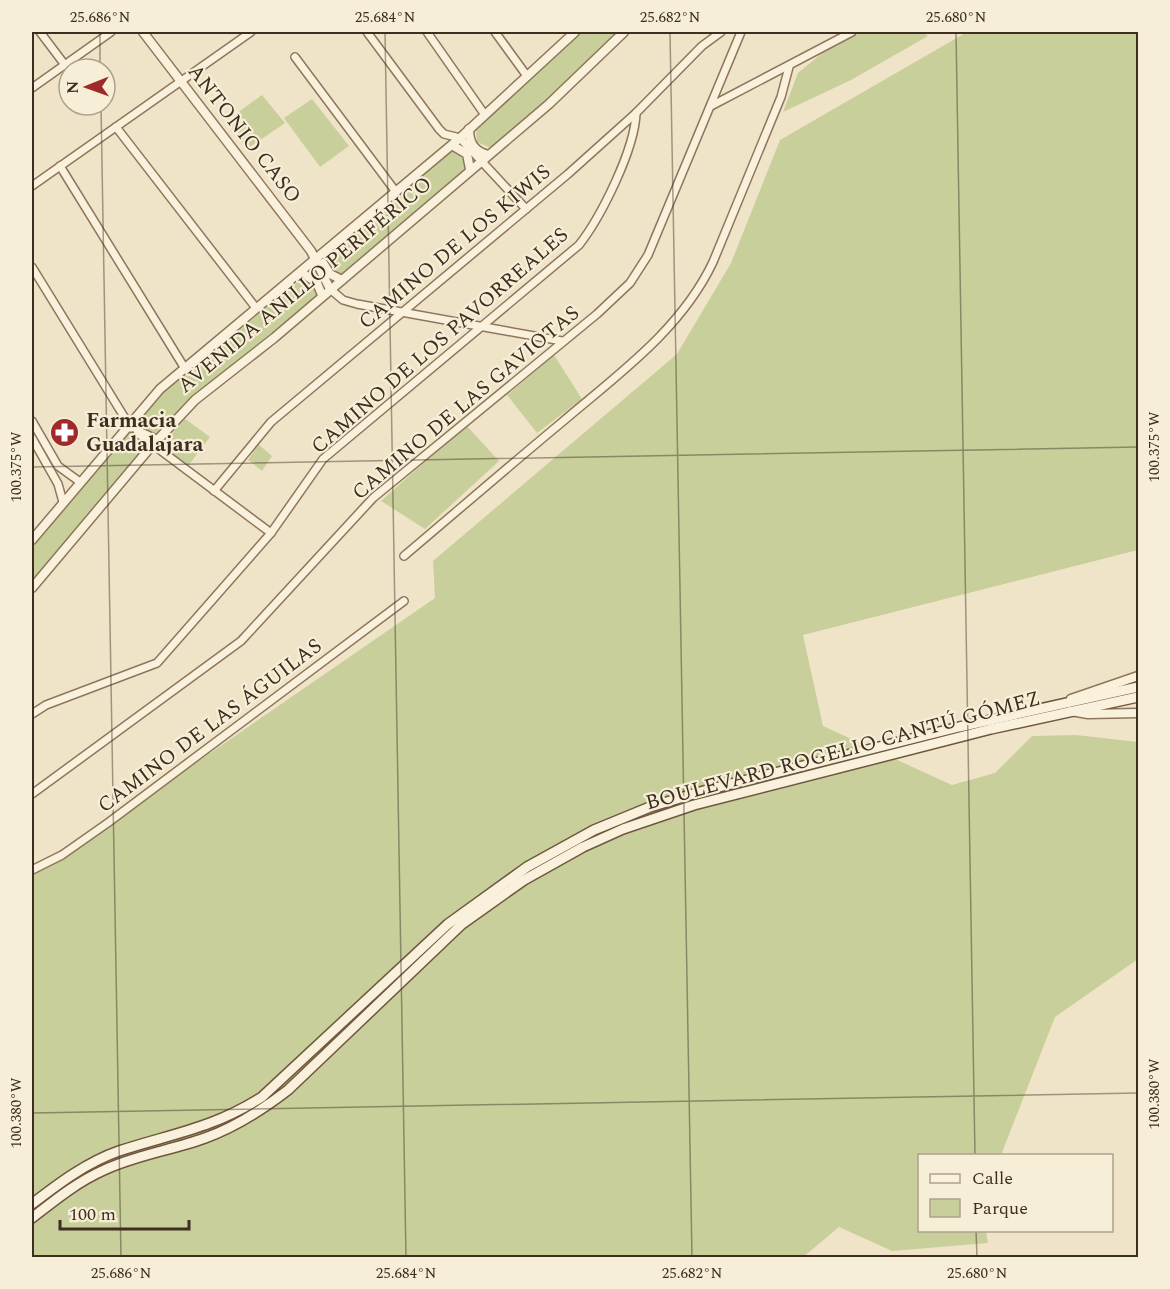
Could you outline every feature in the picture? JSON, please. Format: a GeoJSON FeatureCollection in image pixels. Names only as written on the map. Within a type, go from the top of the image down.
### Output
{"type":"FeatureCollection","features":[{"type":"Feature","properties":{"kind":"main road","name":"BOULEVARD ROGELIO CANTÚ GÓMEZ"},"geometry":{"type":"LineString","coordinates":[[32,1218],[76,1184],[106,1169],[203,1139],[234,1126],[265,1107],[288,1090],[462,924],[524,880],[583,847],[623,829],[694,805],[1070,711],[1126,695],[1138,687]]}},
{"type":"Feature","properties":{"kind":"main road","name":"BOULEVARD ROGELIO CANTÚ GÓMEZ"},"geometry":{"type":"LineString","coordinates":[[32,1204],[89,1165],[118,1152],[202,1128],[232,1116],[262,1097],[448,924],[527,867],[594,830],[650,807],[707,790],[1059,704],[1126,695],[1138,697]]}},
{"type":"Feature","properties":{"kind":"street"},"geometry":{"type":"LineString","coordinates":[[40,32],[59,57]]}},
{"type":"Feature","properties":{"kind":"street"},"geometry":{"type":"LineString","coordinates":[[76,57],[111,32]]}},
{"type":"Feature","properties":{"kind":"street","name":"ANTONIO CASO"},"geometry":{"type":"LineString","coordinates":[[143,32],[304,242],[318,256]]}},
{"type":"Feature","properties":{"kind":"street"},"geometry":{"type":"LineString","coordinates":[[32,186],[252,32]]}},
{"type":"Feature","properties":{"kind":"street"},"geometry":{"type":"LineString","coordinates":[[367,32],[439,129],[444,134],[460,138],[485,158]]}},
{"type":"Feature","properties":{"kind":"street"},"geometry":{"type":"LineString","coordinates":[[427,32],[485,115]]}},
{"type":"Feature","properties":{"kind":"street"},"geometry":{"type":"LineString","coordinates":[[495,32],[527,76]]}},
{"type":"Feature","properties":{"kind":"street","name":"AVENIDA ANILLO PERIFÉRICO"},"geometry":{"type":"LineString","coordinates":[[32,588],[36,578],[195,400],[274,338],[549,104],[624,32]]}},
{"type":"Feature","properties":{"kind":"street","name":"CAMINO DE LOS KIWIS"},"geometry":{"type":"LineString","coordinates":[[214,491],[271,422],[526,209],[636,113],[702,46],[721,32]]}},
{"type":"Feature","properties":{"kind":"street","name":"CAMINO DE LAS GAVIOTAS"},"geometry":{"type":"LineString","coordinates":[[32,794],[241,641],[373,498],[597,314],[638,272],[652,246],[741,32]]}},
{"type":"Feature","properties":{"kind":"street"},"geometry":{"type":"LineString","coordinates":[[711,106],[852,32]]}},
{"type":"Feature","properties":{"kind":"street","name":"AVENIDA ANILLO PERIFÉRICO"},"geometry":{"type":"LineString","coordinates":[[32,540],[153,396],[452,145],[571,33]]}},
{"type":"Feature","properties":{"kind":"street"},"geometry":{"type":"LineString","coordinates":[[295,57],[396,192]]}},
{"type":"Feature","properties":{"kind":"street"},"geometry":{"type":"LineString","coordinates":[[404,556],[638,357],[678,316],[709,270],[781,97],[789,67]]}},
{"type":"Feature","properties":{"kind":"street"},"geometry":{"type":"LineString","coordinates":[[32,88],[57,71]]}},
{"type":"Feature","properties":{"kind":"street","name":"CAMINO DE LOS PAVORREALES"},"geometry":{"type":"LineString","coordinates":[[32,714],[46,705],[157,663],[271,533],[323,459],[483,328],[579,245],[590,232],[627,152],[636,113]]}},
{"type":"Feature","properties":{"kind":"street"},"geometry":{"type":"LineString","coordinates":[[116,127],[256,308]]}},
{"type":"Feature","properties":{"kind":"street"},"geometry":{"type":"LineString","coordinates":[[469,129],[471,142],[475,149],[526,209]]}},
{"type":"Feature","properties":{"kind":"street"},"geometry":{"type":"LineString","coordinates":[[452,145],[466,154],[470,169]]}},
{"type":"Feature","properties":{"kind":"street"},"geometry":{"type":"LineString","coordinates":[[60,166],[184,368]]}},
{"type":"Feature","properties":{"kind":"street"},"geometry":{"type":"LineString","coordinates":[[318,256],[330,274],[342,280]]}},
{"type":"Feature","properties":{"kind":"street"},"geometry":{"type":"LineString","coordinates":[[318,256],[330,289],[343,300],[402,313],[562,341]]}},
{"type":"Feature","properties":{"kind":"street"},"geometry":{"type":"LineString","coordinates":[[32,267],[128,426],[138,431],[153,445],[271,533]]}},
{"type":"Feature","properties":{"kind":"street"},"geometry":{"type":"LineString","coordinates":[[301,272],[317,283],[322,295]]}},
{"type":"Feature","properties":{"kind":"street"},"geometry":{"type":"LineString","coordinates":[[32,421],[58,466],[80,482]]}},
{"type":"Feature","properties":{"kind":"street"},"geometry":{"type":"LineString","coordinates":[[32,438],[58,484],[63,502]]}},
{"type":"Feature","properties":{"kind":"street","name":"CAMINO DE LAS ÁGUILAS"},"geometry":{"type":"LineString","coordinates":[[32,870],[62,855],[109,822],[404,601]]}},
{"type":"Feature","properties":{"kind":"street","name":"BOULEVARD ROGELIO CANTÚ GÓMEZ"},"geometry":{"type":"LineString","coordinates":[[1059,704],[1093,690],[1138,676]]}},
{"type":"Feature","properties":{"kind":"street","name":"BOULEVARD ROGELIO CANTÚ GÓMEZ"},"geometry":{"type":"LineString","coordinates":[[1070,711],[1088,714],[1138,713]]}},
{"type":"Feature","properties":{"kind":"green space"},"geometry":{"type":"Polygon","coordinates":[[[580,32],[619,32],[570,79],[491,148],[477,142],[476,130],[580,32]]]}},
{"type":"Feature","properties":{"kind":"green space"},"geometry":{"type":"Polygon","coordinates":[[[859,32],[922,32],[928,36],[851,80],[783,112],[798,73],[832,45],[859,32]]]}},
{"type":"Feature","properties":{"kind":"green space"},"geometry":{"type":"Polygon","coordinates":[[[967,32],[1138,32],[1138,550],[803,635],[823,726],[952,785],[995,773],[1032,736],[1076,735],[1138,742],[1138,959],[1055,1017],[1001,1154],[918,1154],[918,1232],[986,1232],[988,1243],[892,1251],[839,1227],[802,1258],[32,1258],[32,876],[435,598],[433,561],[677,354],[731,263],[780,140],[967,32]]]}},
{"type":"Feature","properties":{"kind":"green space"},"geometry":{"type":"Polygon","coordinates":[[[262,95],[285,123],[247,149],[226,121],[262,95]]]}},
{"type":"Feature","properties":{"kind":"green space"},"geometry":{"type":"Polygon","coordinates":[[[312,99],[349,146],[320,167],[284,118],[312,99]]]}},
{"type":"Feature","properties":{"kind":"green space"},"geometry":{"type":"Polygon","coordinates":[[[454,149],[465,161],[464,172],[345,273],[340,274],[327,261],[328,255],[454,149]]]}},
{"type":"Feature","properties":{"kind":"green space"},"geometry":{"type":"Polygon","coordinates":[[[301,279],[310,281],[318,295],[196,394],[32,582],[32,546],[163,391],[301,279]]]}},
{"type":"Feature","properties":{"kind":"green space"},"geometry":{"type":"Polygon","coordinates":[[[554,355],[582,399],[537,433],[507,395],[554,355]]]}},
{"type":"Feature","properties":{"kind":"green space"},"geometry":{"type":"Polygon","coordinates":[[[184,418],[210,437],[188,466],[163,446],[184,418]]]}},
{"type":"Feature","properties":{"kind":"green space"},"geometry":{"type":"Polygon","coordinates":[[[466,425],[499,461],[425,529],[381,501],[466,425]]]}},
{"type":"Feature","properties":{"kind":"green space"},"geometry":{"type":"Polygon","coordinates":[[[258,444],[272,456],[262,471],[248,460],[258,444]]]}},
{"type":"Feature","properties":{"kind":"place","name":"Farmacia Guadalajara"},"geometry":{"type":"Point","coordinates":[65,433]}}]}
